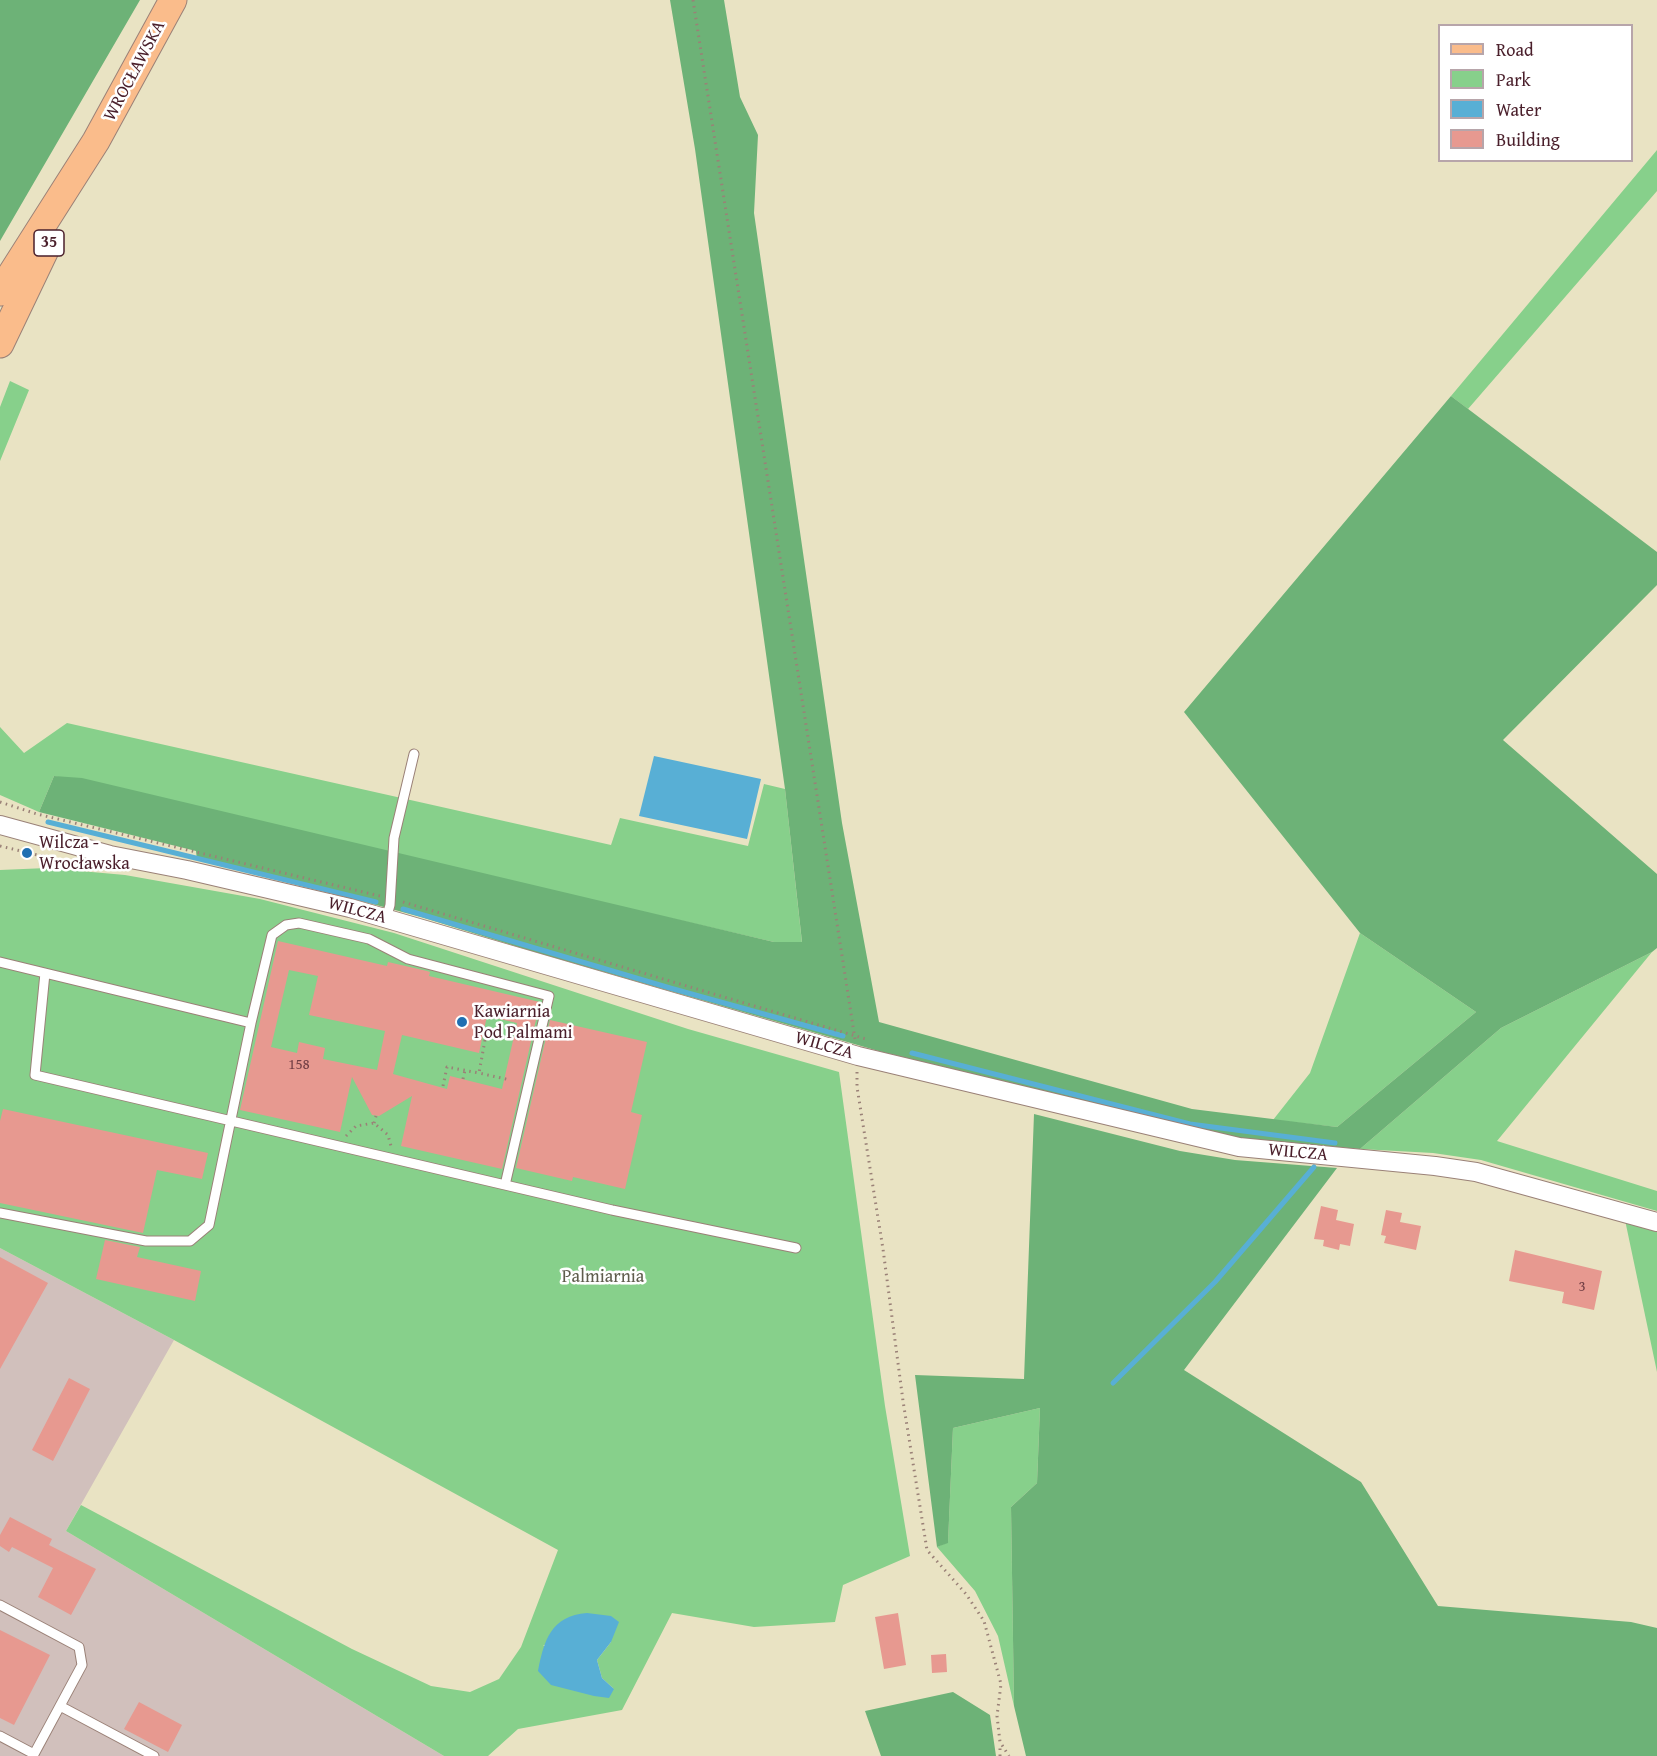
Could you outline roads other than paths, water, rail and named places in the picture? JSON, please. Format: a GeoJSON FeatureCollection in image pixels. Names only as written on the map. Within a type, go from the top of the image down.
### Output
{"type":"FeatureCollection","features":[{"type":"Feature","properties":{"kind":"main road","name":"WROCŁAWSKA"},"geometry":{"type":"LineString","coordinates":[[0,344],[96,141],[173,0]]}},
{"type":"Feature","properties":{"kind":"main road","name":"WROCŁAWSKA"},"geometry":{"type":"LineString","coordinates":[[0,292],[96,141]]}},
{"type":"Feature","properties":{"kind":"street","name":"WILCZA"},"geometry":{"type":"LineString","coordinates":[[0,825],[110,855],[187,870],[350,908],[858,1056],[1239,1147],[1476,1172],[1657,1222]]}},
{"type":"Feature","properties":{"kind":"lane"},"geometry":{"type":"LineString","coordinates":[[386,918],[390,905],[394,838],[414,754]]}},
{"type":"Feature","properties":{"kind":"lane"},"geometry":{"type":"LineString","coordinates":[[0,1213],[146,1242],[190,1241],[209,1225],[251,1023],[272,935],[286,925],[299,922],[369,939],[408,959],[549,996],[505,1185]]}},
{"type":"Feature","properties":{"kind":"lane"},"geometry":{"type":"LineString","coordinates":[[0,962],[251,1023]]}},
{"type":"Feature","properties":{"kind":"lane"},"geometry":{"type":"LineString","coordinates":[[45,973],[34,1075],[612,1210],[796,1248]]}},
{"type":"Feature","properties":{"kind":"lane"},"geometry":{"type":"LineString","coordinates":[[0,1605],[79,1647],[82,1665],[34,1755],[0,1736]]}},
{"type":"Feature","properties":{"kind":"lane"},"geometry":{"type":"LineString","coordinates":[[60,1706],[154,1756]]}},
{"type":"Feature","properties":{"kind":"water"},"geometry":{"type":"Polygon","coordinates":[[[654,756],[761,779],[747,839],[639,816],[654,756]]]}},
{"type":"Feature","properties":{"kind":"water"},"geometry":{"type":"Polygon","coordinates":[[[587,1613],[611,1616],[619,1622],[611,1642],[597,1660],[602,1678],[614,1689],[609,1698],[551,1685],[538,1671],[543,1649],[557,1624],[575,1615],[587,1613]]]}},
{"type":"Feature","properties":{"kind":"waterway"},"geometry":{"type":"LineString","coordinates":[[48,822],[376,902]]}},
{"type":"Feature","properties":{"kind":"waterway"},"geometry":{"type":"LineString","coordinates":[[403,909],[670,988],[843,1036]]}},
{"type":"Feature","properties":{"kind":"waterway"},"geometry":{"type":"LineString","coordinates":[[912,1053],[1190,1124],[1335,1143]]}},
{"type":"Feature","properties":{"kind":"waterway"},"geometry":{"type":"LineString","coordinates":[[1113,1383],[1215,1282],[1314,1167]]}},
{"type":"Feature","properties":{"kind":"place","name":"Wilcza - Wrocławska"},"geometry":{"type":"Point","coordinates":[27,853]}},
{"type":"Feature","properties":{"kind":"place","name":"Kawiarnia Pod Palmami"},"geometry":{"type":"Point","coordinates":[462,1022]}},
{"type":"Feature","properties":{"kind":"park label","name":"Palmiarnia"},"geometry":{"type":"Point","coordinates":[603,1277]}}]}
